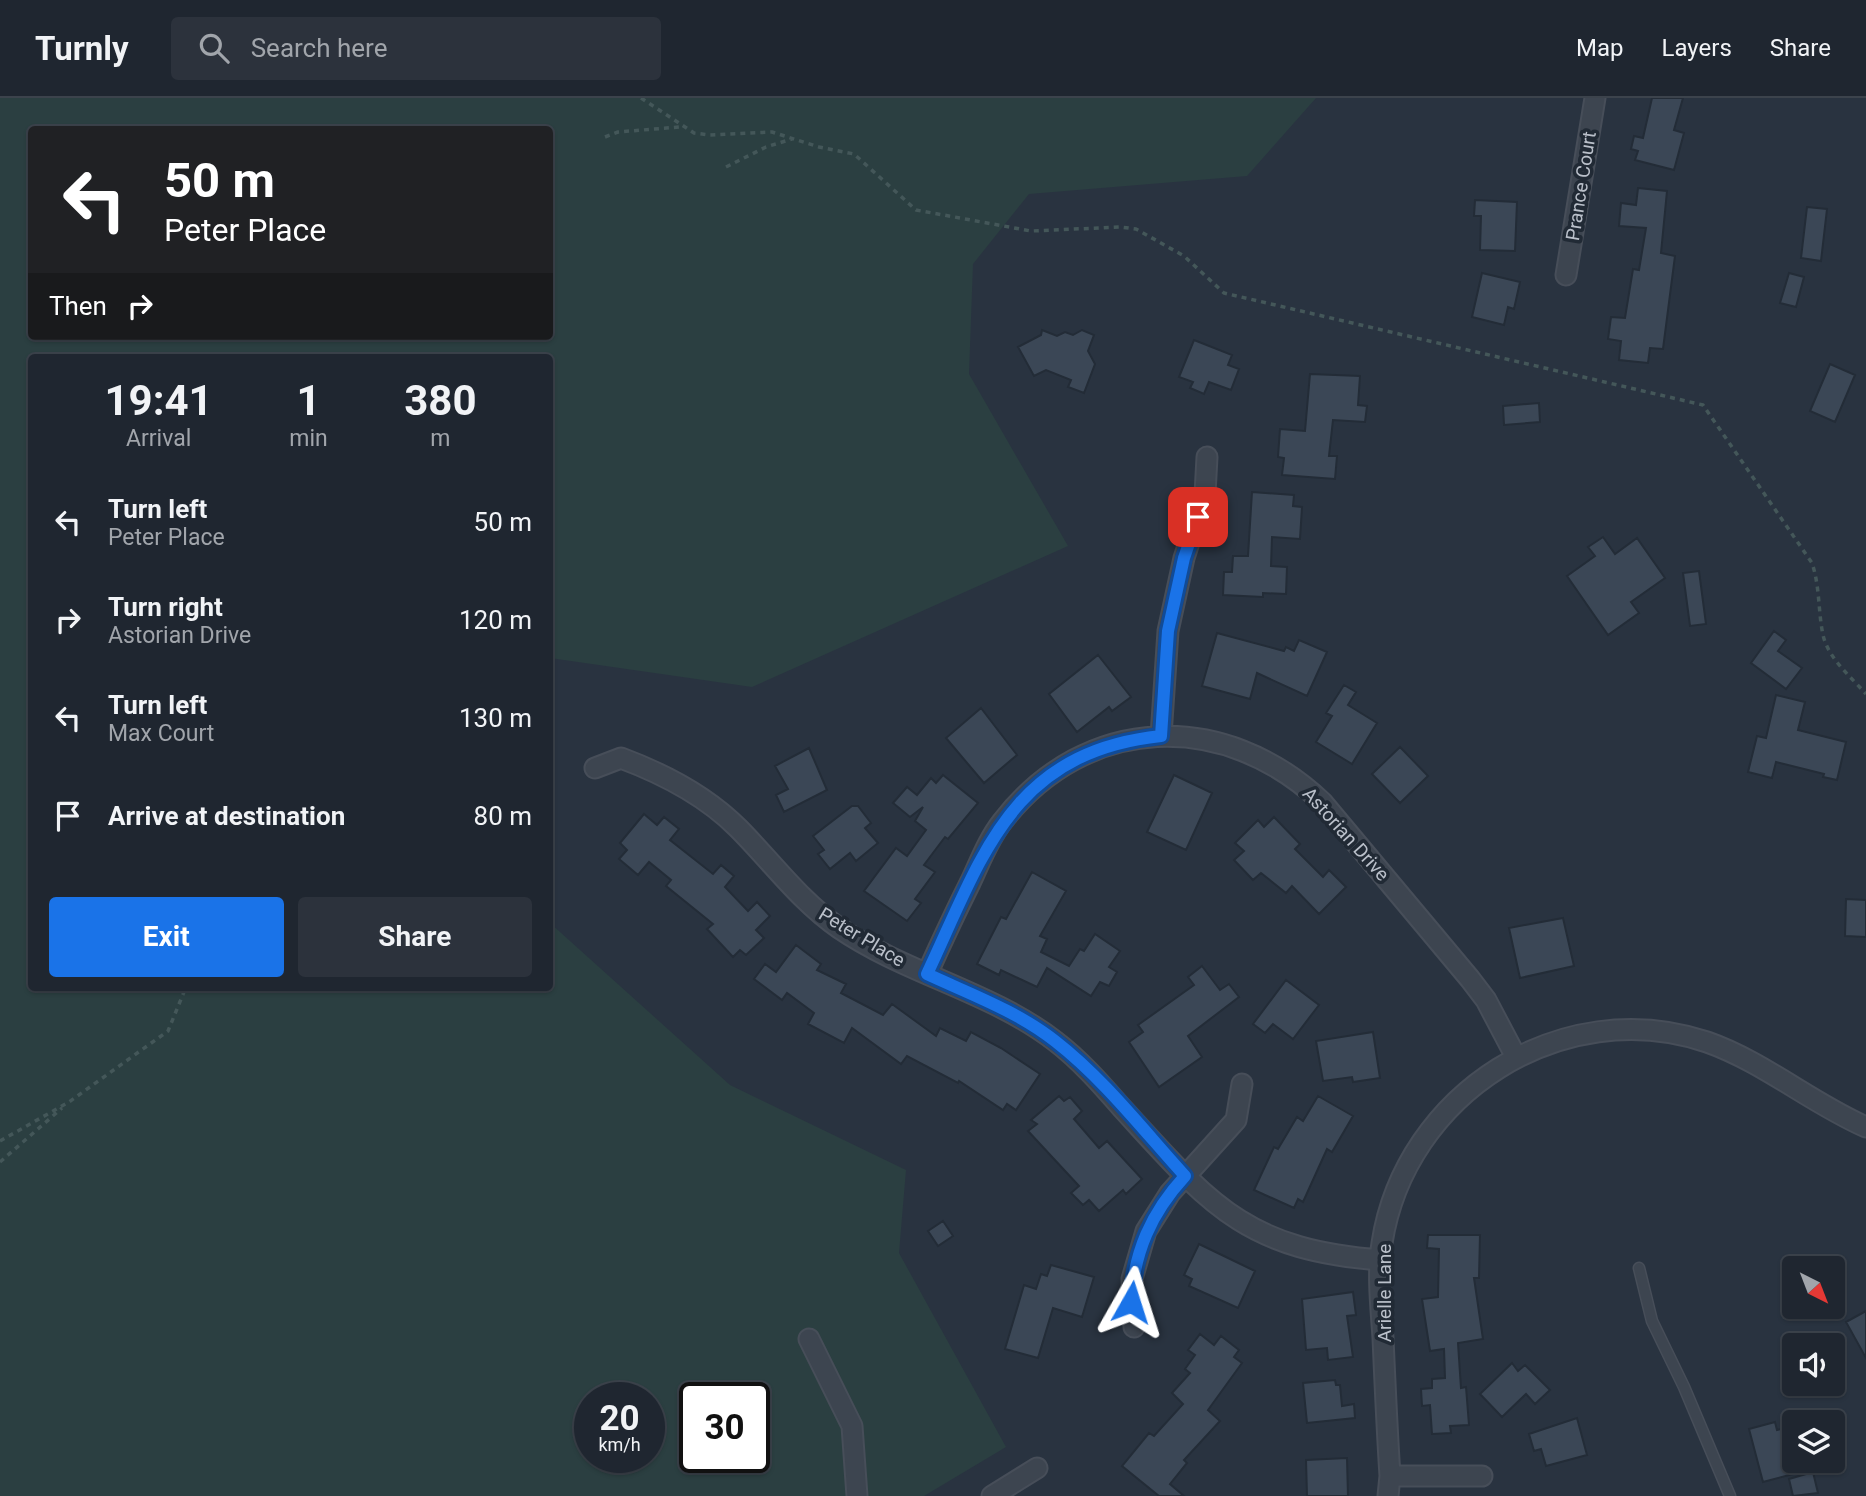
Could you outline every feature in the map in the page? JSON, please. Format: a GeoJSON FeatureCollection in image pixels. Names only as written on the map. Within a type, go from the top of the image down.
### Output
{"type":"FeatureCollection","features":[{"type":"Feature","properties":{"kind":"street","name":"Prance Court"},"geometry":{"type":"LineString","coordinates":[[1566,275],[1595,98]]}},
{"type":"Feature","properties":{"kind":"street"},"geometry":{"type":"LineString","coordinates":[[1161,736],[1168,631],[1184,558],[1205,495],[1207,457]]}},
{"type":"Feature","properties":{"kind":"street","name":"Astorian Drive"},"geometry":{"type":"LineString","coordinates":[[927,974],[987,846],[1019,802],[1050,775],[1083,755],[1131,740],[1161,736],[1210,740],[1242,749],[1275,764],[1322,802],[1470,979],[1486,1000],[1516,1056]]}},
{"type":"Feature","properties":{"kind":"street","name":"Peter Place"},"geometry":{"type":"LineString","coordinates":[[595,768],[621,758],[681,784],[737,827],[783,879],[840,929],[875,949],[1020,1018],[1054,1040],[1084,1066],[1201,1192],[1239,1222],[1282,1242],[1328,1255],[1381,1260]]}},
{"type":"Feature","properties":{"kind":"street","name":"Arielle Lane"},"geometry":{"type":"LineString","coordinates":[[1388,1496],[1390,1476],[1381,1260],[1389,1213],[1400,1180],[1416,1149],[1434,1123],[1457,1098],[1484,1076],[1516,1056],[1564,1039],[1610,1030],[1672,1034],[1706,1042],[1738,1055],[1842,1116],[1866,1127]]}},
{"type":"Feature","properties":{"kind":"street"},"geometry":{"type":"LineString","coordinates":[[1134,1327],[1131,1302],[1137,1255],[1156,1212],[1236,1120],[1242,1084]]}},
{"type":"Feature","properties":{"kind":"street"},"geometry":{"type":"LineString","coordinates":[[809,1339],[852,1426],[856,1496]]}},
{"type":"Feature","properties":{"kind":"street"},"geometry":{"type":"LineString","coordinates":[[992,1496],[1037,1468]]}},
{"type":"Feature","properties":{"kind":"street"},"geometry":{"type":"LineString","coordinates":[[1390,1476],[1482,1476]]}},
{"type":"Feature","properties":{"kind":"lane"},"geometry":{"type":"LineString","coordinates":[[1639,1268],[1652,1321],[1684,1387],[1730,1496]]}},
{"type":"Feature","properties":{"kind":"path"},"geometry":{"type":"LineString","coordinates":[[641,98],[694,133],[710,135],[772,132],[854,154],[916,210],[1031,231],[1120,227],[1136,229],[1184,256],[1224,293],[1703,405],[1812,564],[1819,583],[1823,636],[1829,650],[1866,694]]}},
{"type":"Feature","properties":{"kind":"path"},"geometry":{"type":"LineString","coordinates":[[605,136],[634,130],[681,126]]}},
{"type":"Feature","properties":{"kind":"path"},"geometry":{"type":"LineString","coordinates":[[726,167],[766,146],[794,139]]}},
{"type":"Feature","properties":{"kind":"path"},"geometry":{"type":"LineString","coordinates":[[0,1162],[69,1102],[168,1031],[184,991]]}},
{"type":"Feature","properties":{"kind":"path"},"geometry":{"type":"LineString","coordinates":[[0,1141],[69,1102]]}},
{"type":"Feature","properties":{"kind":"green space"},"geometry":{"type":"Polygon","coordinates":[[[0,98],[1316,98],[1247,176],[1029,194],[973,264],[969,374],[1068,546],[752,687],[553,658],[553,354],[28,354],[28,991],[553,991],[553,926],[730,1085],[906,1170],[899,1253],[1006,1447],[924,1496],[0,1496],[0,98]]]}},
{"type":"Feature","properties":{"kind":"building"},"geometry":{"type":"Polygon","coordinates":[[[1652,98],[1683,98],[1674,130],[1684,133],[1674,170],[1635,160],[1638,151],[1631,149],[1634,136],[1643,138],[1652,98]]]}},
{"type":"Feature","properties":{"kind":"building"},"geometry":{"type":"Polygon","coordinates":[[[1638,188],[1667,191],[1661,253],[1675,256],[1663,349],[1650,348],[1648,363],[1619,360],[1621,341],[1608,339],[1611,317],[1625,318],[1633,269],[1639,270],[1646,228],[1619,226],[1621,203],[1636,205],[1638,188]]]}},
{"type":"Feature","properties":{"kind":"building"},"geometry":{"type":"Polygon","coordinates":[[[1475,200],[1517,202],[1515,251],[1480,250],[1481,216],[1474,216],[1475,200]]]}},
{"type":"Feature","properties":{"kind":"building"},"geometry":{"type":"Polygon","coordinates":[[[1807,207],[1827,209],[1821,261],[1801,258],[1807,207]]]}},
{"type":"Feature","properties":{"kind":"building"},"geometry":{"type":"Polygon","coordinates":[[[1482,273],[1520,282],[1514,309],[1508,307],[1504,325],[1472,317],[1482,273]]]}},
{"type":"Feature","properties":{"kind":"building"},"geometry":{"type":"Polygon","coordinates":[[[1789,273],[1804,277],[1796,307],[1780,303],[1789,273]]]}},
{"type":"Feature","properties":{"kind":"building"},"geometry":{"type":"Polygon","coordinates":[[[1042,330],[1057,336],[1065,332],[1073,335],[1082,330],[1094,335],[1088,351],[1095,364],[1084,393],[1068,387],[1071,380],[1046,370],[1034,376],[1018,347],[1041,335],[1042,330]]]}},
{"type":"Feature","properties":{"kind":"building"},"geometry":{"type":"Polygon","coordinates":[[[1194,340],[1232,355],[1228,365],[1239,369],[1231,390],[1209,382],[1204,394],[1190,388],[1193,382],[1179,377],[1194,340]]]}},
{"type":"Feature","properties":{"kind":"building"},"geometry":{"type":"Polygon","coordinates":[[[1830,364],[1855,375],[1835,422],[1810,411],[1830,364]]]}},
{"type":"Feature","properties":{"kind":"building"},"geometry":{"type":"Polygon","coordinates":[[[1310,374],[1360,376],[1358,405],[1367,406],[1365,422],[1333,420],[1329,456],[1337,456],[1335,479],[1282,475],[1284,458],[1278,457],[1280,429],[1305,431],[1310,374]]]}},
{"type":"Feature","properties":{"kind":"building"},"geometry":{"type":"Polygon","coordinates":[[[1539,403],[1540,422],[1504,425],[1503,406],[1539,403]]]}},
{"type":"Feature","properties":{"kind":"building"},"geometry":{"type":"Polygon","coordinates":[[[1252,492],[1294,495],[1293,506],[1302,507],[1300,539],[1272,537],[1271,566],[1287,567],[1286,594],[1263,593],[1263,597],[1223,595],[1224,572],[1232,572],[1233,556],[1248,556],[1252,492]]]}},
{"type":"Feature","properties":{"kind":"building"},"geometry":{"type":"Polygon","coordinates":[[[1603,537],[1615,554],[1637,538],[1665,578],[1631,602],[1639,613],[1608,635],[1567,576],[1595,556],[1588,547],[1603,537]]]}},
{"type":"Feature","properties":{"kind":"building"},"geometry":{"type":"Polygon","coordinates":[[[1699,571],[1706,624],[1690,626],[1683,573],[1699,571]]]}},
{"type":"Feature","properties":{"kind":"building"},"geometry":{"type":"Polygon","coordinates":[[[1774,631],[1786,640],[1778,651],[1802,668],[1786,689],[1751,663],[1774,631]]]}},
{"type":"Feature","properties":{"kind":"building"},"geometry":{"type":"Polygon","coordinates":[[[1217,633],[1284,651],[1286,647],[1294,651],[1299,640],[1327,652],[1307,696],[1257,673],[1250,699],[1202,686],[1217,633]]]}},
{"type":"Feature","properties":{"kind":"building"},"geometry":{"type":"Polygon","coordinates":[[[1098,655],[1131,697],[1112,711],[1109,707],[1077,732],[1049,694],[1098,655]]]}},
{"type":"Feature","properties":{"kind":"building"},"geometry":{"type":"Polygon","coordinates":[[[1344,685],[1356,692],[1348,705],[1377,723],[1352,764],[1316,742],[1332,716],[1326,713],[1344,685]]]}},
{"type":"Feature","properties":{"kind":"building"},"geometry":{"type":"Polygon","coordinates":[[[1776,695],[1805,702],[1798,730],[1846,742],[1837,780],[1776,762],[1772,778],[1748,772],[1757,736],[1766,738],[1776,695]]]}},
{"type":"Feature","properties":{"kind":"building"},"geometry":{"type":"Polygon","coordinates":[[[981,708],[1017,755],[984,783],[946,738],[981,708]]]}},
{"type":"Feature","properties":{"kind":"building"},"geometry":{"type":"Polygon","coordinates":[[[1400,747],[1428,776],[1400,803],[1372,774],[1400,747]]]}},
{"type":"Feature","properties":{"kind":"building"},"geometry":{"type":"Polygon","coordinates":[[[809,748],[827,790],[784,812],[776,795],[788,789],[775,766],[809,748]]]}},
{"type":"Feature","properties":{"kind":"building"},"geometry":{"type":"Polygon","coordinates":[[[943,775],[978,803],[948,839],[945,837],[924,865],[935,872],[915,899],[921,903],[907,921],[864,891],[896,848],[907,856],[926,830],[915,821],[923,807],[910,817],[893,803],[907,787],[917,795],[931,778],[936,783],[943,775]]]}},
{"type":"Feature","properties":{"kind":"building"},"geometry":{"type":"Polygon","coordinates":[[[1174,775],[1212,793],[1186,850],[1147,832],[1174,775]]]}},
{"type":"Feature","properties":{"kind":"building"},"geometry":{"type":"Polygon","coordinates":[[[852,806],[858,806],[871,823],[865,828],[878,843],[856,861],[850,853],[830,869],[818,854],[824,850],[813,836],[852,806]]]}},
{"type":"Feature","properties":{"kind":"building"},"geometry":{"type":"Polygon","coordinates":[[[644,814],[657,825],[664,817],[679,829],[670,840],[713,874],[721,865],[734,876],[725,887],[748,911],[757,902],[770,916],[756,930],[764,938],[746,955],[740,950],[733,957],[707,929],[713,924],[666,886],[671,880],[649,862],[638,875],[619,859],[627,850],[620,843],[644,814]]]}},
{"type":"Feature","properties":{"kind":"building"},"geometry":{"type":"Polygon","coordinates":[[[1274,817],[1300,844],[1295,849],[1323,877],[1329,870],[1346,887],[1319,914],[1292,886],[1286,893],[1261,873],[1253,880],[1234,860],[1244,851],[1235,843],[1258,820],[1264,827],[1274,817]]]}},
{"type":"Feature","properties":{"kind":"building"},"geometry":{"type":"Polygon","coordinates":[[[1032,872],[1066,891],[1040,936],[1047,939],[1041,952],[1069,966],[1080,949],[1084,951],[1095,934],[1120,951],[1109,967],[1117,972],[1109,986],[1100,982],[1091,996],[1047,968],[1037,987],[1001,970],[999,975],[977,964],[1001,917],[1006,919],[1032,872]]]}},
{"type":"Feature","properties":{"kind":"building"},"geometry":{"type":"Polygon","coordinates":[[[1846,899],[1866,900],[1866,937],[1845,936],[1846,899]]]}},
{"type":"Feature","properties":{"kind":"building"},"geometry":{"type":"Polygon","coordinates":[[[1563,918],[1574,966],[1520,978],[1509,928],[1563,918]]]}},
{"type":"Feature","properties":{"kind":"building"},"geometry":{"type":"Polygon","coordinates":[[[796,945],[821,964],[817,970],[846,984],[841,993],[883,1015],[892,1004],[936,1036],[940,1028],[966,1041],[971,1032],[1040,1074],[1016,1110],[1007,1104],[1003,1110],[959,1081],[958,1083],[907,1056],[901,1064],[852,1028],[844,1043],[808,1024],[814,1013],[787,993],[782,1000],[754,979],[765,964],[776,972],[796,945]]]}},
{"type":"Feature","properties":{"kind":"building"},"geometry":{"type":"Polygon","coordinates":[[[1202,966],[1220,990],[1229,984],[1239,997],[1188,1036],[1202,1057],[1159,1087],[1129,1042],[1143,1032],[1138,1025],[1194,985],[1188,977],[1202,966]]]}},
{"type":"Feature","properties":{"kind":"building"},"geometry":{"type":"Polygon","coordinates":[[[1286,980],[1319,1005],[1293,1039],[1273,1024],[1265,1033],[1253,1024],[1286,980]]]}},
{"type":"Feature","properties":{"kind":"building"},"geometry":{"type":"Polygon","coordinates":[[[1373,1032],[1380,1078],[1353,1082],[1352,1077],[1323,1081],[1316,1041],[1373,1032]]]}},
{"type":"Feature","properties":{"kind":"building"},"geometry":{"type":"Polygon","coordinates":[[[1059,1096],[1064,1101],[1070,1097],[1082,1111],[1074,1119],[1099,1148],[1107,1141],[1142,1179],[1126,1194],[1123,1190],[1099,1211],[1089,1200],[1083,1205],[1071,1193],[1079,1186],[1028,1131],[1037,1124],[1031,1120],[1059,1096]]]}},
{"type":"Feature","properties":{"kind":"building"},"geometry":{"type":"Polygon","coordinates":[[[1318,1096],[1353,1116],[1332,1152],[1327,1149],[1303,1202],[1298,1199],[1294,1208],[1254,1190],[1274,1147],[1278,1149],[1297,1117],[1303,1121],[1318,1096]]]}},
{"type":"Feature","properties":{"kind":"building"},"geometry":{"type":"Polygon","coordinates":[[[943,1221],[953,1236],[938,1246],[928,1231],[943,1221]]]}},
{"type":"Feature","properties":{"kind":"building"},"geometry":{"type":"Polygon","coordinates":[[[1428,1235],[1480,1235],[1479,1278],[1474,1278],[1483,1339],[1458,1343],[1461,1388],[1466,1387],[1469,1425],[1450,1426],[1451,1433],[1432,1434],[1430,1405],[1422,1406],[1421,1389],[1432,1388],[1432,1379],[1445,1378],[1444,1349],[1430,1351],[1422,1299],[1438,1297],[1439,1249],[1427,1248],[1428,1235]]]}},
{"type":"Feature","properties":{"kind":"building"},"geometry":{"type":"Polygon","coordinates":[[[1199,1244],[1255,1271],[1238,1308],[1189,1286],[1192,1279],[1184,1275],[1199,1244]]]}},
{"type":"Feature","properties":{"kind":"building"},"geometry":{"type":"Polygon","coordinates":[[[1051,1265],[1094,1277],[1082,1317],[1053,1308],[1038,1358],[1005,1349],[1024,1285],[1036,1289],[1041,1274],[1047,1276],[1051,1265]]]}},
{"type":"Feature","properties":{"kind":"building"},"geometry":{"type":"Polygon","coordinates":[[[1353,1292],[1356,1315],[1347,1316],[1353,1357],[1328,1360],[1327,1348],[1306,1350],[1302,1299],[1353,1292]]]}},
{"type":"Feature","properties":{"kind":"building"},"geometry":{"type":"Polygon","coordinates":[[[1866,1311],[1866,1358],[1846,1322],[1866,1311]]]}},
{"type":"Feature","properties":{"kind":"building"},"geometry":{"type":"Polygon","coordinates":[[[1200,1334],[1214,1345],[1221,1336],[1239,1350],[1234,1357],[1242,1363],[1208,1410],[1220,1421],[1184,1460],[1187,1463],[1170,1484],[1184,1496],[1159,1496],[1122,1466],[1149,1433],[1154,1436],[1183,1404],[1172,1393],[1190,1373],[1185,1369],[1195,1355],[1188,1350],[1200,1334]]]}},
{"type":"Feature","properties":{"kind":"building"},"geometry":{"type":"Polygon","coordinates":[[[1512,1363],[1518,1371],[1525,1365],[1550,1390],[1535,1404],[1526,1394],[1502,1417],[1480,1394],[1512,1363]]]}},
{"type":"Feature","properties":{"kind":"building"},"geometry":{"type":"Polygon","coordinates":[[[1335,1380],[1336,1385],[1340,1385],[1342,1406],[1354,1404],[1355,1418],[1307,1423],[1303,1383],[1335,1380]]]}},
{"type":"Feature","properties":{"kind":"building"},"geometry":{"type":"Polygon","coordinates":[[[1577,1418],[1587,1455],[1546,1466],[1541,1449],[1534,1451],[1529,1434],[1577,1418]]]}},
{"type":"Feature","properties":{"kind":"building"},"geometry":{"type":"Polygon","coordinates":[[[1775,1422],[1777,1430],[1782,1429],[1782,1473],[1797,1473],[1763,1482],[1749,1429],[1775,1422]]]}},
{"type":"Feature","properties":{"kind":"building"},"geometry":{"type":"Polygon","coordinates":[[[1347,1458],[1348,1496],[1307,1496],[1306,1460],[1347,1458]]]}},
{"type":"Feature","properties":{"kind":"building"},"geometry":{"type":"Polygon","coordinates":[[[1813,1473],[1818,1493],[1793,1496],[1789,1479],[1813,1473]]]}},
{"type":"Feature","properties":{"kind":"route"},"geometry":{"type":"LineString","coordinates":[[1131,1302],[1137,1255],[1146,1231],[1156,1212],[1185,1176],[1084,1066],[1054,1040],[1020,1018],[927,974],[987,846],[1000,824],[1019,802],[1040,782],[1083,755],[1117,743],[1161,736],[1164,661],[1172,606],[1198,517]]}}]}
